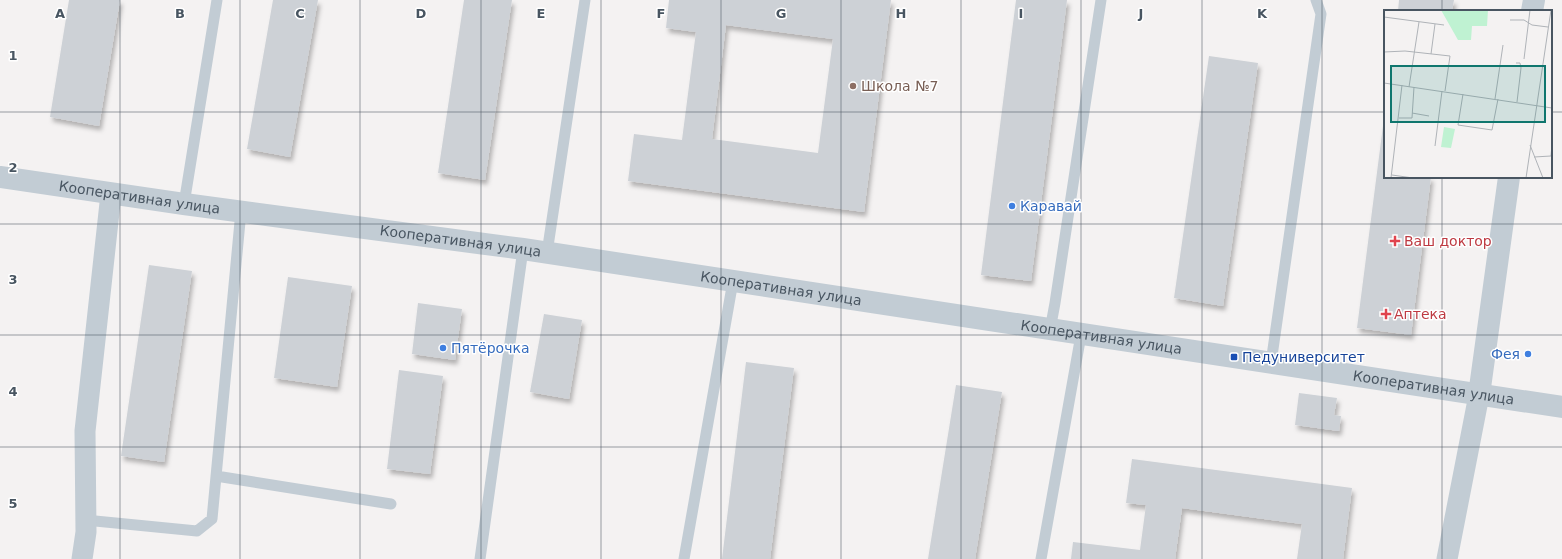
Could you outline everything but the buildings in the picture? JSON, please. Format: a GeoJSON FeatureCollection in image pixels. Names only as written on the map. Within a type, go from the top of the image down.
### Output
{"type":"FeatureCollection","features":[{"type":"Feature","properties":{"kind":"street"},"geometry":{"type":"LineString","coordinates":[[1532,10],[1534,0]]}},
{"type":"Feature","properties":{"kind":"street","name":"Кооперативная улица"},"geometry":{"type":"LineString","coordinates":[[0,177],[111,194],[523,249],[1562,407]]}},
{"type":"Feature","properties":{"kind":"street"},"geometry":{"type":"LineString","coordinates":[[1446,559],[1479,395],[1509,178]]}},
{"type":"Feature","properties":{"kind":"street"},"geometry":{"type":"LineString","coordinates":[[82,559],[86,532],[85,431],[111,194]]}},
{"type":"Feature","properties":{"kind":"lane"},"geometry":{"type":"LineString","coordinates":[[184,204],[217,0]]}},
{"type":"Feature","properties":{"kind":"lane"},"geometry":{"type":"LineString","coordinates":[[547,253],[585,0]]}},
{"type":"Feature","properties":{"kind":"lane"},"geometry":{"type":"LineString","coordinates":[[1050,330],[1101,0]]}},
{"type":"Feature","properties":{"kind":"lane"},"geometry":{"type":"LineString","coordinates":[[1271,363],[1321,14],[1316,0]]}},
{"type":"Feature","properties":{"kind":"lane"},"geometry":{"type":"LineString","coordinates":[[86,520],[197,531],[212,519],[241,211]]}},
{"type":"Feature","properties":{"kind":"lane"},"geometry":{"type":"LineString","coordinates":[[480,559],[523,249]]}},
{"type":"Feature","properties":{"kind":"lane"},"geometry":{"type":"LineString","coordinates":[[684,559],[733,282]]}},
{"type":"Feature","properties":{"kind":"lane"},"geometry":{"type":"LineString","coordinates":[[1041,559],[1081,335]]}},
{"type":"Feature","properties":{"kind":"lane"},"geometry":{"type":"LineString","coordinates":[[216,476],[391,504]]}},
{"type":"Feature","properties":{"kind":"place","name":"Школа №7"},"geometry":{"type":"Point","coordinates":[853,86]}},
{"type":"Feature","properties":{"kind":"place","name":"Каравай"},"geometry":{"type":"Point","coordinates":[1012,206]}},
{"type":"Feature","properties":{"kind":"place","name":"Ваш доктор"},"geometry":{"type":"Point","coordinates":[1395,241]}},
{"type":"Feature","properties":{"kind":"place","name":"Аптека"},"geometry":{"type":"Point","coordinates":[1386,314]}},
{"type":"Feature","properties":{"kind":"place","name":"Пятёрочка"},"geometry":{"type":"Point","coordinates":[443,348]}},
{"type":"Feature","properties":{"kind":"place","name":"Фея"},"geometry":{"type":"Point","coordinates":[1528,354]}},
{"type":"Feature","properties":{"kind":"place","name":"Педуниверситет"},"geometry":{"type":"Point","coordinates":[1234,357]}}]}
